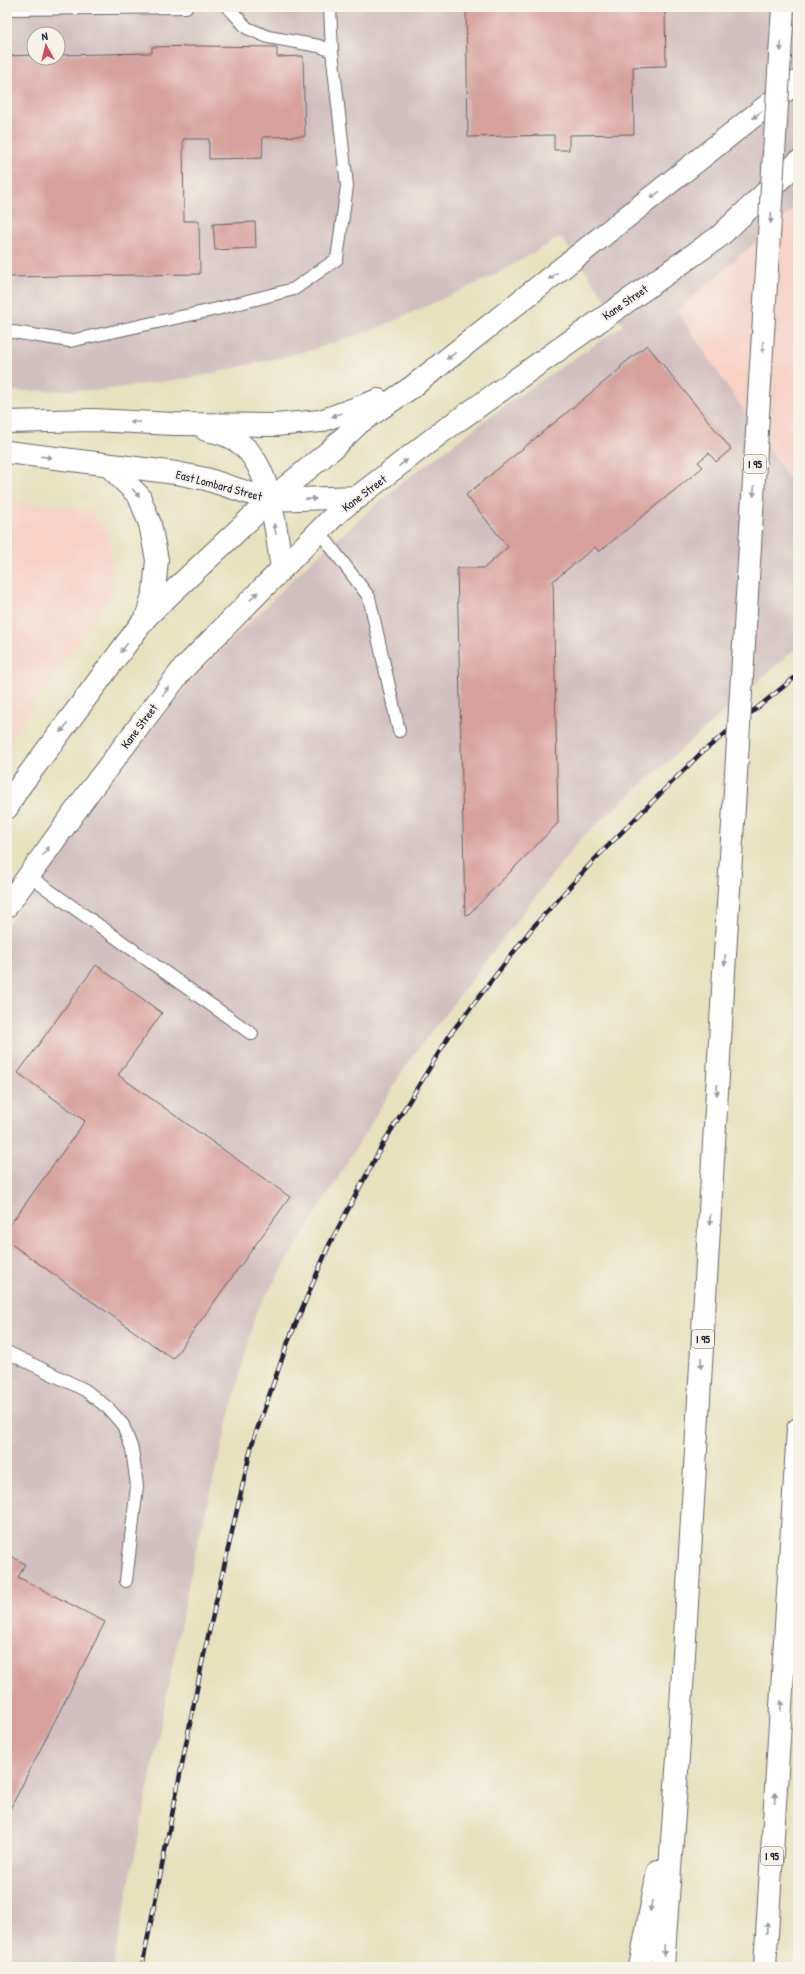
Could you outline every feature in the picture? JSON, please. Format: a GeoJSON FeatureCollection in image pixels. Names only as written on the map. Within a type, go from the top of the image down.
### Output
{"type":"FeatureCollection","features":[{"type":"Feature","properties":{"kind":"main road","name":"I 95"},"geometry":{"type":"LineString","coordinates":[[663,1967],[678,1757],[783,7]]}},
{"type":"Feature","properties":{"kind":"main road"},"geometry":{"type":"LineString","coordinates":[[7,808],[17,790],[147,616],[270,500],[332,448],[359,423],[412,387],[798,81]]}},
{"type":"Feature","properties":{"kind":"main road","name":"Kane Street"},"geometry":{"type":"LineString","coordinates":[[7,906],[89,792],[182,670],[338,512],[443,431],[720,236],[798,162]]}},
{"type":"Feature","properties":{"kind":"main road"},"geometry":{"type":"LineString","coordinates":[[7,422],[93,420],[174,424],[275,425],[321,421],[412,387]]}},
{"type":"Feature","properties":{"kind":"main road"},"geometry":{"type":"LineString","coordinates":[[174,424],[226,436],[241,443],[258,463],[270,500],[282,568]]}},
{"type":"Feature","properties":{"kind":"main road","name":"East Lombard Street"},"geometry":{"type":"LineString","coordinates":[[7,452],[176,473],[206,479],[270,500],[359,497]]}},
{"type":"Feature","properties":{"kind":"main road"},"geometry":{"type":"LineString","coordinates":[[108,465],[139,496],[150,524],[157,560],[154,591],[147,616]]}},
{"type":"Feature","properties":{"kind":"main road","name":"I 95"},"geometry":{"type":"LineString","coordinates":[[765,1967],[798,1429]]}},
{"type":"Feature","properties":{"kind":"main road"},"geometry":{"type":"LineString","coordinates":[[640,1967],[678,1757]]}},
{"type":"Feature","properties":{"kind":"lane"},"geometry":{"type":"LineString","coordinates":[[7,9],[186,7]]}},
{"type":"Feature","properties":{"kind":"lane"},"geometry":{"type":"LineString","coordinates":[[228,7],[247,28],[268,37],[318,46],[332,51]]}},
{"type":"Feature","properties":{"kind":"lane"},"geometry":{"type":"LineString","coordinates":[[7,331],[70,341],[217,310],[294,290],[337,258],[347,186],[332,51],[330,7]]}},
{"type":"Feature","properties":{"kind":"lane"},"geometry":{"type":"LineString","coordinates":[[319,531],[369,597],[399,731]]}},
{"type":"Feature","properties":{"kind":"lane"},"geometry":{"type":"LineString","coordinates":[[29,876],[252,1034]]}},
{"type":"Feature","properties":{"kind":"lane"},"geometry":{"type":"LineString","coordinates":[[7,1352],[85,1390],[108,1408],[124,1424],[132,1449],[137,1486],[126,1581]]}},
{"type":"Feature","properties":{"kind":"shaded area"},"geometry":{"type":"Polygon","coordinates":[[[7,7],[798,7],[798,205],[677,311],[798,492],[798,646],[579,840],[409,1061],[256,1312],[194,1557],[113,1967],[7,1967],[7,926],[67,836],[188,684],[309,563],[404,481],[514,399],[624,325],[561,237],[493,276],[380,327],[312,350],[196,377],[102,390],[7,391],[7,7]]]}},
{"type":"Feature","properties":{"kind":"shaded area"},"geometry":{"type":"Polygon","coordinates":[[[798,205],[798,492],[677,311],[798,205]]]}},
{"type":"Feature","properties":{"kind":"shaded area"},"geometry":{"type":"Polygon","coordinates":[[[7,501],[88,509],[110,536],[112,593],[7,744],[7,501]]]}},
{"type":"Feature","properties":{"kind":"building"},"geometry":{"type":"Polygon","coordinates":[[[466,7],[665,7],[666,66],[633,67],[634,134],[569,135],[569,150],[554,150],[554,135],[468,137],[466,7]]]}},
{"type":"Feature","properties":{"kind":"building"},"geometry":{"type":"Polygon","coordinates":[[[152,47],[277,47],[277,57],[303,56],[305,136],[263,137],[262,158],[209,159],[209,139],[183,139],[184,221],[199,221],[200,274],[7,277],[7,56],[26,55],[26,66],[66,66],[66,55],[152,53],[152,47]]]}},
{"type":"Feature","properties":{"kind":"building"},"geometry":{"type":"Polygon","coordinates":[[[255,222],[256,248],[215,250],[213,224],[255,222]]]}},
{"type":"Feature","properties":{"kind":"building"},"geometry":{"type":"Polygon","coordinates":[[[647,345],[731,449],[716,462],[709,453],[698,462],[703,467],[599,552],[595,547],[553,581],[558,823],[469,914],[465,915],[457,568],[484,568],[508,547],[466,495],[620,369],[621,366],[647,345]]]}},
{"type":"Feature","properties":{"kind":"building"},"geometry":{"type":"Polygon","coordinates":[[[96,965],[162,1013],[118,1075],[290,1197],[173,1359],[7,1241],[7,1229],[85,1121],[18,1073],[96,965]]]}},
{"type":"Feature","properties":{"kind":"building"},"geometry":{"type":"Polygon","coordinates":[[[7,1554],[25,1564],[18,1577],[105,1622],[7,1815],[7,1554]]]}},
{"type":"Feature","properties":{"kind":"railway"},"geometry":{"type":"LineString","coordinates":[[142,1967],[202,1663],[252,1444],[288,1342],[329,1245],[384,1142],[451,1033],[533,927],[595,859],[701,753],[798,675]]}}]}
